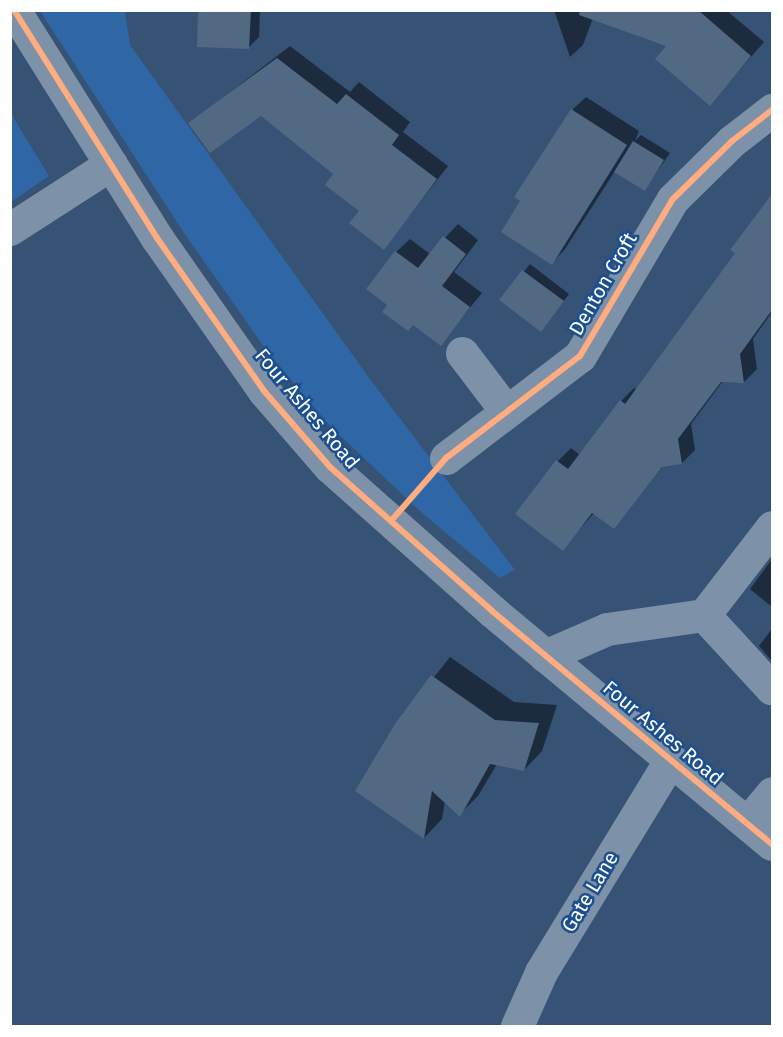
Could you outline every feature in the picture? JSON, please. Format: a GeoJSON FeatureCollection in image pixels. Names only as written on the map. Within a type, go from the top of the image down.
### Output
{"type":"FeatureCollection","features":[{"type":"Feature","properties":{"kind":"street","name":"Four Ashes Road"},"geometry":{"type":"LineString","coordinates":[[14,10],[157,238],[265,392],[330,467],[545,656],[772,844]]}},
{"type":"Feature","properties":{"kind":"street","name":"Denton Croft"},"geometry":{"type":"LineString","coordinates":[[446,458],[580,356],[673,198],[732,141],[772,110]]}},
{"type":"Feature","properties":{"kind":"street"},"geometry":{"type":"LineString","coordinates":[[10,229],[111,164]]}},
{"type":"Feature","properties":{"kind":"street"},"geometry":{"type":"LineString","coordinates":[[462,353],[506,411]]}},
{"type":"Feature","properties":{"kind":"street"},"geometry":{"type":"LineString","coordinates":[[545,656],[606,629],[704,615],[772,527]]}},
{"type":"Feature","properties":{"kind":"street"},"geometry":{"type":"LineString","coordinates":[[704,615],[772,690]]}},
{"type":"Feature","properties":{"kind":"street","name":"Gate Lane"},"geometry":{"type":"LineString","coordinates":[[517,1026],[541,972],[670,760]]}},
{"type":"Feature","properties":{"kind":"street"},"geometry":{"type":"LineString","coordinates":[[747,823],[772,793]]}},
{"type":"Feature","properties":{"kind":"shaded area"},"geometry":{"type":"Polygon","coordinates":[[[40,11],[125,11],[130,45],[370,379],[515,570],[500,578],[422,513],[331,427],[269,354],[184,233],[40,11]]]}},
{"type":"Feature","properties":{"kind":"shaded area"},"geometry":{"type":"Polygon","coordinates":[[[10,112],[49,176],[11,202],[10,202],[10,112]]]}},
{"type":"Feature","properties":{"kind":"building"},"geometry":{"type":"Polygon","coordinates":[[[198,10],[251,10],[249,49],[197,47],[198,10]]]}},
{"type":"Feature","properties":{"kind":"building"},"geometry":{"type":"Polygon","coordinates":[[[580,10],[698,10],[751,56],[710,106],[655,59],[666,46],[579,15],[580,10]]]}},
{"type":"Feature","properties":{"kind":"building"},"geometry":{"type":"Polygon","coordinates":[[[277,58],[337,104],[346,94],[399,135],[392,145],[437,179],[384,250],[349,223],[359,211],[325,185],[333,174],[261,116],[210,153],[188,123],[277,58]]]}},
{"type":"Feature","properties":{"kind":"building"},"geometry":{"type":"Polygon","coordinates":[[[571,109],[627,145],[552,265],[501,232],[520,201],[514,197],[571,109]]]}},
{"type":"Feature","properties":{"kind":"building"},"geometry":{"type":"Polygon","coordinates":[[[633,141],[664,160],[645,191],[614,172],[633,141]]]}},
{"type":"Feature","properties":{"kind":"building"},"geometry":{"type":"Polygon","coordinates":[[[772,194],[772,310],[740,354],[744,383],[721,382],[678,439],[682,464],[662,467],[614,529],[592,513],[563,551],[515,514],[556,460],[568,469],[620,400],[625,404],[735,253],[730,250],[772,194]]]}},
{"type":"Feature","properties":{"kind":"building"},"geometry":{"type":"Polygon","coordinates":[[[443,236],[466,254],[442,286],[470,307],[441,346],[413,325],[408,331],[382,312],[387,305],[366,289],[395,251],[418,268],[443,236]]]}},
{"type":"Feature","properties":{"kind":"building"},"geometry":{"type":"Polygon","coordinates":[[[522,270],[564,301],[541,332],[499,300],[522,270]]]}},
{"type":"Feature","properties":{"kind":"building"},"geometry":{"type":"Polygon","coordinates":[[[431,675],[495,720],[539,723],[524,771],[490,764],[460,817],[432,791],[424,839],[355,791],[395,724],[431,675]]]}},
{"type":"Feature","properties":{"kind":"cycle path"},"geometry":{"type":"LineString","coordinates":[[14,10],[157,238],[265,392],[330,467],[492,611],[772,844]]}},
{"type":"Feature","properties":{"kind":"cycle path"},"geometry":{"type":"LineString","coordinates":[[391,521],[446,458],[580,356],[673,199],[732,141],[772,110]]}}]}
